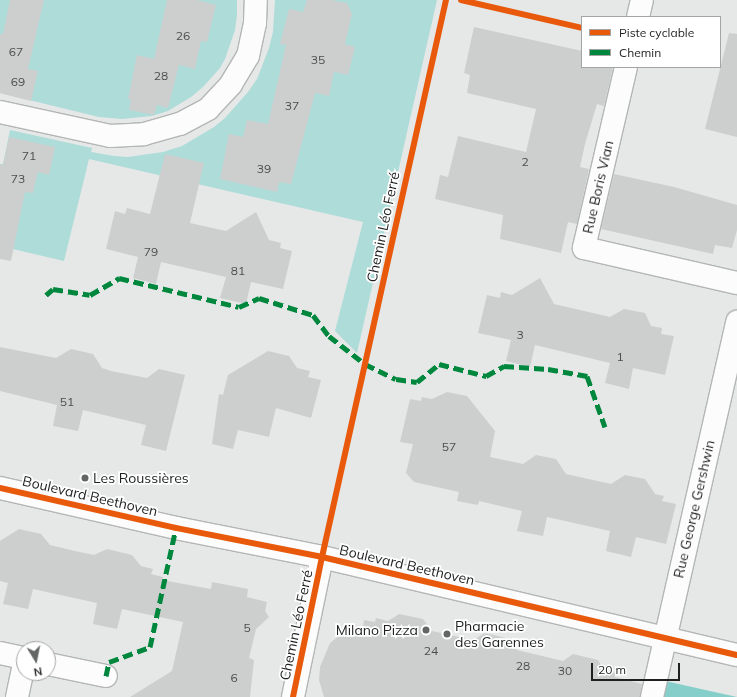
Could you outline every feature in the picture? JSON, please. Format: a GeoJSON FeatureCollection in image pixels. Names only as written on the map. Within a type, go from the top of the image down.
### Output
{"type":"FeatureCollection","features":[{"type":"Feature","properties":{"kind":"street"},"geometry":{"type":"LineString","coordinates":[[0,112],[110,136],[144,134],[180,124],[208,108],[231,84],[248,56],[256,23],[256,0]]}},
{"type":"Feature","properties":{"kind":"street"},"geometry":{"type":"LineString","coordinates":[[638,16],[642,0]]}},
{"type":"Feature","properties":{"kind":"street","name":"Rue Boris Vian"},"geometry":{"type":"LineString","coordinates":[[626,68],[584,248],[737,283]]}},
{"type":"Feature","properties":{"kind":"street","name":"Rue George Gershwin"},"geometry":{"type":"LineString","coordinates":[[652,697],[664,638],[737,322]]}},
{"type":"Feature","properties":{"kind":"street","name":"Boulevard Beethoven"},"geometry":{"type":"LineString","coordinates":[[0,488],[176,528],[322,557],[737,655]]}},
{"type":"Feature","properties":{"kind":"street","name":"Chemin Léo Ferré"},"geometry":{"type":"LineString","coordinates":[[293,697],[322,557]]}},
{"type":"Feature","properties":{"kind":"street"},"geometry":{"type":"LineString","coordinates":[[0,653],[16,656]]}},
{"type":"Feature","properties":{"kind":"street"},"geometry":{"type":"LineString","coordinates":[[56,666],[106,676]]}},
{"type":"Feature","properties":{"kind":"street"},"geometry":{"type":"LineString","coordinates":[[17,697],[21,681]]}},
{"type":"Feature","properties":{"kind":"shaded area"},"geometry":{"type":"Polygon","coordinates":[[[0,0],[237,0],[237,15],[235,30],[225,59],[220,68],[203,87],[191,97],[168,111],[152,116],[122,119],[99,117],[0,93],[0,0]]]}},
{"type":"Feature","properties":{"kind":"shaded area"},"geometry":{"type":"Polygon","coordinates":[[[275,0],[437,0],[357,353],[335,331],[363,222],[89,159],[64,261],[0,246],[0,164],[3,164],[10,130],[92,148],[91,152],[114,156],[128,157],[163,152],[182,146],[214,127],[225,118],[248,92],[257,79],[269,48],[273,32],[275,0]]]}},
{"type":"Feature","properties":{"kind":"shaded area"},"geometry":{"type":"Polygon","coordinates":[[[665,681],[737,697],[660,697],[665,681]]]}},
{"type":"Feature","properties":{"kind":"building"},"geometry":{"type":"Polygon","coordinates":[[[10,0],[44,0],[28,69],[38,71],[31,101],[0,93],[0,34],[3,34],[10,0]]]}},
{"type":"Feature","properties":{"kind":"building"},"geometry":{"type":"Polygon","coordinates":[[[167,0],[197,0],[216,5],[207,42],[201,41],[195,69],[179,65],[168,108],[157,105],[154,115],[129,110],[131,100],[128,99],[137,55],[154,59],[167,0]]]}},
{"type":"Feature","properties":{"kind":"building"},"geometry":{"type":"Polygon","coordinates":[[[307,0],[331,0],[347,3],[352,14],[345,44],[355,47],[348,75],[334,72],[329,96],[315,93],[291,184],[279,182],[277,192],[220,179],[229,134],[243,137],[247,120],[268,124],[286,45],[280,44],[289,9],[303,12],[307,0]]]}},
{"type":"Feature","properties":{"kind":"building"},"geometry":{"type":"Polygon","coordinates":[[[474,27],[581,51],[581,68],[613,68],[604,106],[597,104],[585,144],[580,167],[589,169],[577,224],[568,222],[561,253],[500,239],[503,215],[435,199],[440,175],[448,177],[458,136],[526,152],[536,109],[467,93],[470,75],[464,73],[474,27]]]}},
{"type":"Feature","properties":{"kind":"building"},"geometry":{"type":"Polygon","coordinates":[[[729,33],[737,34],[737,137],[705,129],[729,33]]]}},
{"type":"Feature","properties":{"kind":"building"},"geometry":{"type":"Polygon","coordinates":[[[9,137],[55,147],[49,175],[38,172],[33,193],[25,192],[11,261],[0,259],[0,164],[3,165],[9,137]]]}},
{"type":"Feature","properties":{"kind":"building"},"geometry":{"type":"Polygon","coordinates":[[[165,154],[204,163],[190,223],[226,231],[256,212],[269,240],[281,243],[280,248],[292,251],[283,289],[251,282],[246,304],[220,298],[226,277],[161,262],[156,284],[133,278],[138,257],[106,249],[115,211],[125,214],[127,208],[150,214],[165,154]]]}},
{"type":"Feature","properties":{"kind":"building"},"geometry":{"type":"Polygon","coordinates":[[[614,174],[674,187],[737,205],[737,230],[732,248],[715,245],[713,254],[601,229],[614,174]]]}},
{"type":"Feature","properties":{"kind":"building"},"geometry":{"type":"Polygon","coordinates":[[[540,278],[554,304],[610,317],[624,309],[645,313],[651,326],[662,328],[661,334],[674,336],[665,375],[633,368],[629,389],[605,383],[610,363],[535,345],[530,367],[506,361],[511,340],[478,333],[487,295],[500,298],[501,292],[512,295],[540,278]]]}},
{"type":"Feature","properties":{"kind":"building"},"geometry":{"type":"Polygon","coordinates":[[[0,347],[56,358],[71,349],[93,354],[102,368],[147,378],[159,369],[185,375],[166,451],[141,445],[146,425],[83,410],[78,431],[53,426],[57,405],[0,391],[0,347]]]}},
{"type":"Feature","properties":{"kind":"building"},"geometry":{"type":"Polygon","coordinates":[[[268,351],[289,356],[297,368],[310,371],[308,377],[321,380],[311,418],[276,408],[269,437],[238,430],[233,449],[212,444],[219,394],[223,395],[228,375],[268,351]]]}},
{"type":"Feature","properties":{"kind":"building"},"geometry":{"type":"Polygon","coordinates":[[[447,392],[467,396],[495,431],[490,457],[523,464],[536,455],[556,459],[566,474],[611,484],[625,475],[645,479],[655,494],[664,496],[662,501],[676,504],[666,544],[636,537],[631,557],[606,551],[610,531],[547,517],[543,536],[517,531],[522,511],[479,501],[478,505],[457,501],[459,492],[414,482],[406,473],[413,444],[400,442],[410,399],[421,401],[422,397],[432,399],[447,392]]]}},
{"type":"Feature","properties":{"kind":"building"},"geometry":{"type":"Polygon","coordinates":[[[19,529],[41,534],[50,545],[75,551],[94,555],[107,549],[132,555],[141,566],[153,569],[151,574],[163,577],[162,580],[211,589],[212,582],[248,589],[247,597],[267,602],[265,611],[269,617],[256,629],[249,658],[254,660],[250,697],[130,697],[172,671],[183,622],[122,609],[117,629],[93,624],[97,603],[33,589],[28,609],[3,604],[8,583],[0,581],[0,541],[19,529]]]}},
{"type":"Feature","properties":{"kind":"building"},"geometry":{"type":"Polygon","coordinates":[[[399,614],[423,619],[432,631],[473,640],[485,633],[510,639],[517,650],[563,661],[573,654],[598,660],[604,670],[615,673],[615,677],[642,684],[640,697],[324,697],[319,680],[320,667],[330,643],[340,635],[363,627],[364,620],[375,622],[376,618],[388,621],[399,614]]]}},
{"type":"Feature","properties":{"kind":"marked path"},"geometry":{"type":"LineString","coordinates":[[46,295],[53,289],[90,295],[119,278],[239,307],[259,298],[313,315],[329,336],[365,364],[396,379],[417,382],[439,364],[486,376],[504,366],[548,369],[587,376],[605,427]]}},
{"type":"Feature","properties":{"kind":"marked path"},"geometry":{"type":"LineString","coordinates":[[106,676],[109,662],[150,647],[176,528]]}},
{"type":"Feature","properties":{"kind":"cycle path"},"geometry":{"type":"LineString","coordinates":[[293,697],[322,557],[446,0]]}},
{"type":"Feature","properties":{"kind":"cycle path"},"geometry":{"type":"LineString","coordinates":[[461,0],[581,28]]}},
{"type":"Feature","properties":{"kind":"cycle path"},"geometry":{"type":"LineString","coordinates":[[0,488],[176,528],[322,557],[737,655]]}},
{"type":"Feature","properties":{"kind":"place","name":"Les Roussières"},"geometry":{"type":"Point","coordinates":[85,478]}},
{"type":"Feature","properties":{"kind":"place","name":"Milano Pizza"},"geometry":{"type":"Point","coordinates":[426,630]}},
{"type":"Feature","properties":{"kind":"place","name":"Pharmacie des Garennes"},"geometry":{"type":"Point","coordinates":[447,634]}}]}
